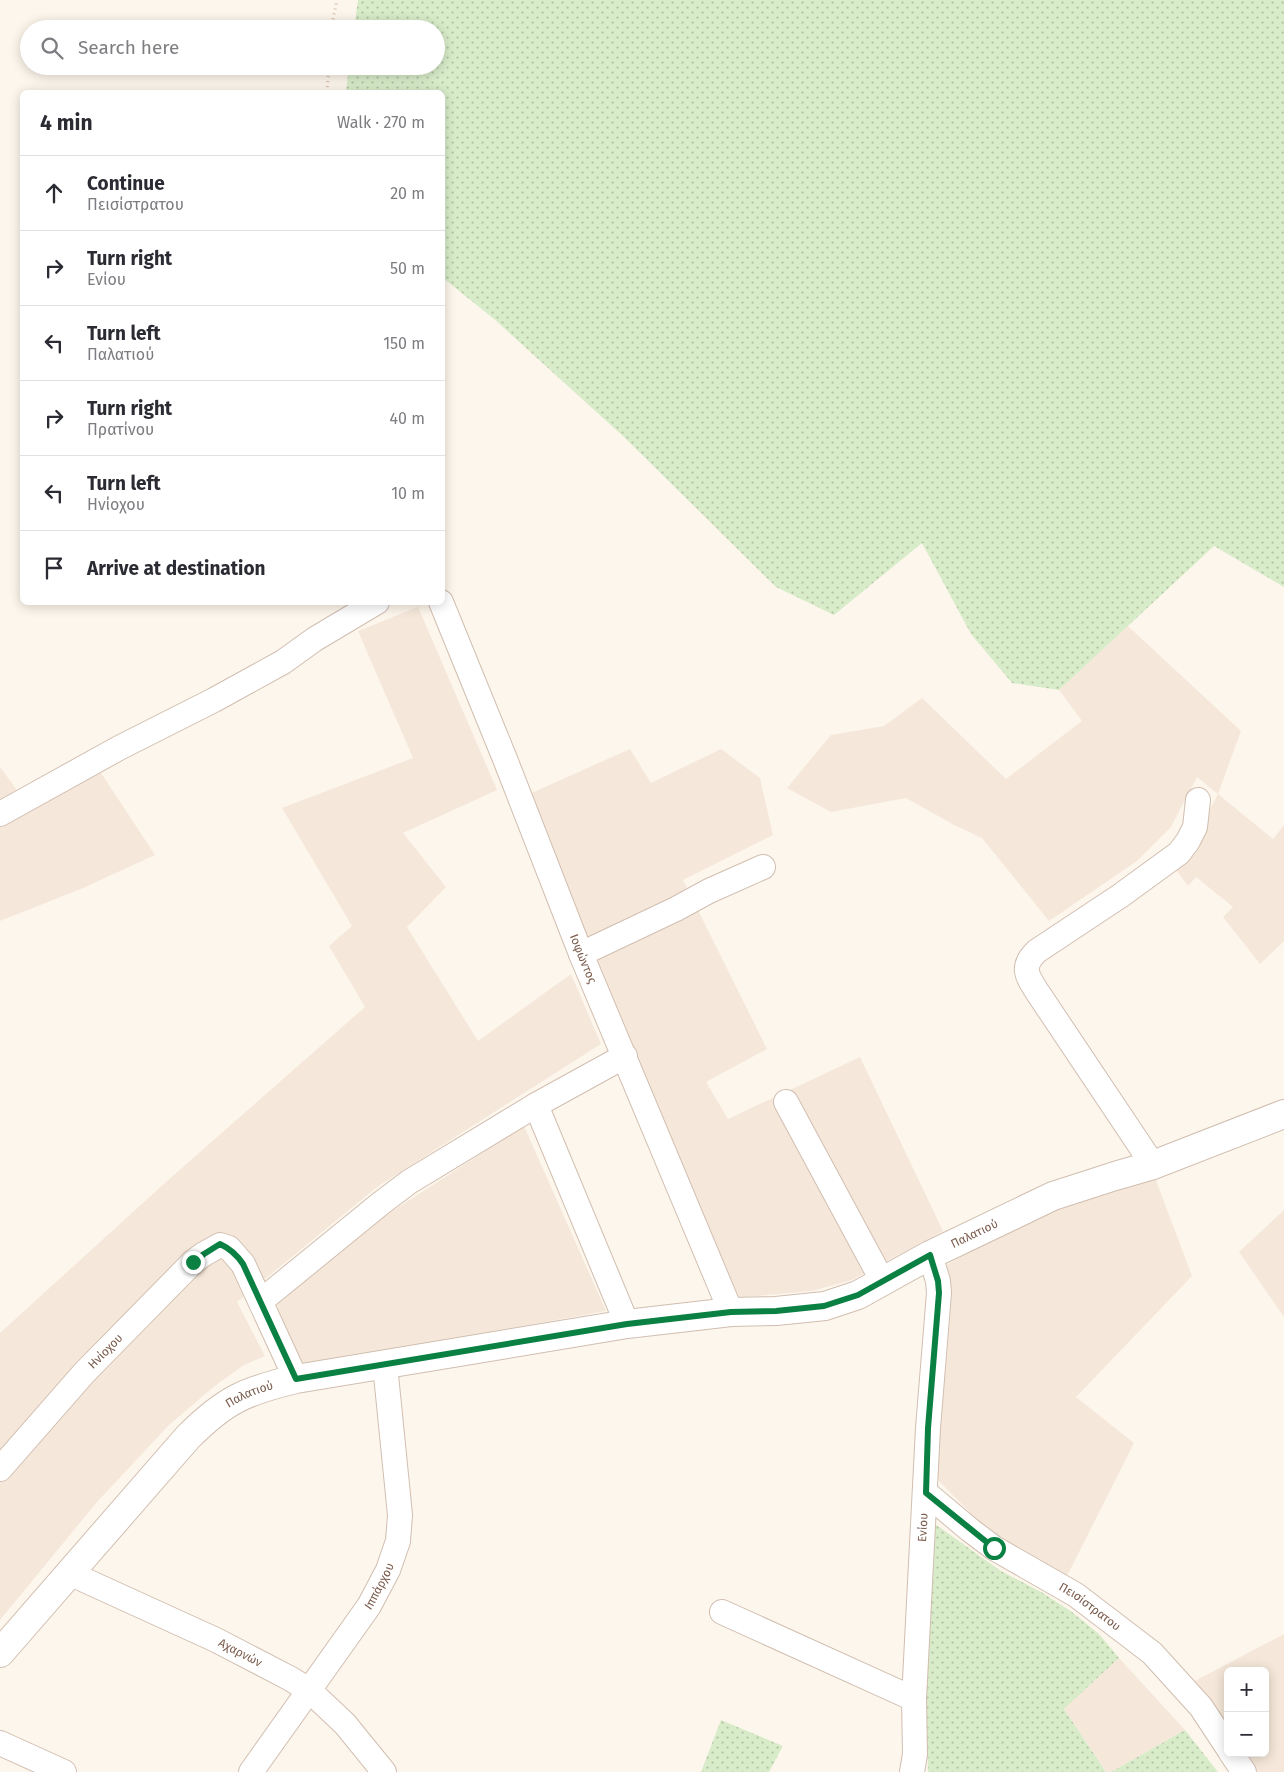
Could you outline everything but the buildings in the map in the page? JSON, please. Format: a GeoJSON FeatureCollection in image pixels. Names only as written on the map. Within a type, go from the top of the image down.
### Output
{"type":"FeatureCollection","features":[{"type":"Feature","properties":{"kind":"street"},"geometry":{"type":"LineString","coordinates":[[0,814],[283,662],[315,638],[372,605]]}},
{"type":"Feature","properties":{"kind":"street","name":"Ιοφώντος"},"geometry":{"type":"LineString","coordinates":[[442,605],[581,954],[731,1312]]}},
{"type":"Feature","properties":{"kind":"street"},"geometry":{"type":"LineString","coordinates":[[1153,1165],[1038,993],[1026,970],[1030,957],[1037,951],[1120,896],[1179,853],[1195,827],[1198,800]]}},
{"type":"Feature","properties":{"kind":"street"},"geometry":{"type":"LineString","coordinates":[[581,954],[676,909],[709,891],[763,867]]}},
{"type":"Feature","properties":{"kind":"street"},"geometry":{"type":"LineString","coordinates":[[296,1379],[260,1301],[402,1187],[536,1105],[625,1056]]}},
{"type":"Feature","properties":{"kind":"street"},"geometry":{"type":"LineString","coordinates":[[786,1102],[883,1282]]}},
{"type":"Feature","properties":{"kind":"street"},"geometry":{"type":"LineString","coordinates":[[536,1105],[627,1324]]}},
{"type":"Feature","properties":{"kind":"street","name":"Παλατιού"},"geometry":{"type":"LineString","coordinates":[[0,1653],[188,1437],[207,1418],[238,1396],[266,1386],[296,1379],[627,1324],[731,1312],[776,1311],[824,1306],[858,1295],[930,1255],[1052,1196],[1153,1165],[1284,1114]]}},
{"type":"Feature","properties":{"kind":"street","name":"Ηνίοχου"},"geometry":{"type":"LineString","coordinates":[[0,1469],[84,1373],[204,1254],[220,1244],[229,1248],[243,1264],[260,1301]]}},
{"type":"Feature","properties":{"kind":"street","name":"Ενίου"},"geometry":{"type":"LineString","coordinates":[[912,1772],[915,1754],[914,1699],[928,1428],[939,1293],[938,1281],[930,1255]]}},
{"type":"Feature","properties":{"kind":"street","name":"Ιππάρχου"},"geometry":{"type":"LineString","coordinates":[[251,1772],[310,1692],[369,1606],[388,1570],[398,1541],[400,1515],[385,1365]]}},
{"type":"Feature","properties":{"kind":"street","name":"Πεισίστρατου"},"geometry":{"type":"LineString","coordinates":[[926,1493],[994,1548],[1076,1596],[1152,1653],[1201,1707],[1224,1742]]}},
{"type":"Feature","properties":{"kind":"street","name":"Αχαρνών"},"geometry":{"type":"LineString","coordinates":[[69,1574],[216,1640],[291,1679],[310,1692],[345,1724],[384,1772]]}},
{"type":"Feature","properties":{"kind":"street"},"geometry":{"type":"LineString","coordinates":[[722,1612],[914,1699]]}},
{"type":"Feature","properties":{"kind":"street"},"geometry":{"type":"LineString","coordinates":[[0,1743],[64,1772]]}},
{"type":"Feature","properties":{"kind":"street"},"geometry":{"type":"LineString","coordinates":[[1234,1757],[1244,1772]]}},
{"type":"Feature","properties":{"kind":"path"},"geometry":{"type":"LineString","coordinates":[[333,20],[337,0]]}},
{"type":"Feature","properties":{"kind":"path"},"geometry":{"type":"LineString","coordinates":[[327,90],[328,75]]}},
{"type":"Feature","properties":{"kind":"shaded area"},"geometry":{"type":"Polygon","coordinates":[[[418,607],[497,790],[403,833],[446,887],[407,927],[478,1041],[571,974],[601,1044],[377,1187],[237,1302],[265,1356],[244,1365],[216,1385],[169,1425],[97,1502],[0,1620],[0,1333],[166,1182],[365,1007],[329,946],[352,926],[282,808],[413,758],[358,631],[418,607]]]}},
{"type":"Feature","properties":{"kind":"shaded area"},"geometry":{"type":"Polygon","coordinates":[[[1128,626],[1241,731],[1218,794],[1197,777],[1171,827],[1137,861],[1049,921],[982,838],[954,825],[906,798],[831,812],[787,788],[831,735],[884,726],[922,698],[1006,779],[1082,721],[1059,690],[1128,626]]]}},
{"type":"Feature","properties":{"kind":"shaded area"},"geometry":{"type":"Polygon","coordinates":[[[630,749],[651,783],[721,749],[760,778],[773,835],[683,880],[767,1049],[706,1082],[728,1119],[860,1057],[943,1231],[852,1280],[812,1291],[734,1298],[527,795],[630,749]]]}},
{"type":"Feature","properties":{"kind":"shaded area"},"geometry":{"type":"Polygon","coordinates":[[[0,767],[28,805],[101,773],[155,855],[83,888],[0,921],[0,767]]]}},
{"type":"Feature","properties":{"kind":"shaded area"},"geometry":{"type":"Polygon","coordinates":[[[1218,794],[1273,839],[1284,825],[1284,941],[1260,964],[1223,917],[1233,907],[1196,877],[1188,886],[1174,867],[1192,843],[1218,794]]]}},
{"type":"Feature","properties":{"kind":"shaded area"},"geometry":{"type":"Polygon","coordinates":[[[524,1126],[606,1311],[304,1366],[277,1317],[278,1298],[391,1212],[524,1126]]]}},
{"type":"Feature","properties":{"kind":"shaded area"},"geometry":{"type":"Polygon","coordinates":[[[1154,1175],[1192,1276],[1076,1397],[1134,1443],[1067,1576],[992,1535],[936,1478],[952,1294],[947,1265],[1011,1228],[1047,1210],[1154,1175]]]}},
{"type":"Feature","properties":{"kind":"shaded area"},"geometry":{"type":"Polygon","coordinates":[[[1284,1210],[1284,1317],[1239,1252],[1284,1210]]]}},
{"type":"Feature","properties":{"kind":"shaded area"},"geometry":{"type":"Polygon","coordinates":[[[1284,1634],[1284,1772],[1258,1772],[1249,1757],[1269,1757],[1269,1667],[1224,1667],[1224,1721],[1191,1683],[1284,1634]]]}},
{"type":"Feature","properties":{"kind":"shaded area"},"geometry":{"type":"Polygon","coordinates":[[[1119,1658],[1185,1730],[1111,1772],[1106,1772],[1064,1709],[1119,1658]]]}},
{"type":"Feature","properties":{"kind":"green space"},"geometry":{"type":"Polygon","coordinates":[[[358,0],[1284,0],[1284,587],[1214,546],[1059,690],[1012,683],[971,634],[922,543],[834,615],[776,587],[624,437],[494,319],[445,280],[445,90],[346,90],[348,75],[445,75],[445,20],[355,20],[358,0]]]}},
{"type":"Feature","properties":{"kind":"green space"},"geometry":{"type":"Polygon","coordinates":[[[935,1524],[1001,1571],[1043,1593],[1072,1612],[1099,1634],[1119,1658],[1064,1709],[1106,1772],[928,1772],[925,1682],[935,1524]]]}},
{"type":"Feature","properties":{"kind":"green space"},"geometry":{"type":"Polygon","coordinates":[[[721,1720],[783,1746],[769,1772],[701,1772],[721,1720]]]}},
{"type":"Feature","properties":{"kind":"green space"},"geometry":{"type":"Polygon","coordinates":[[[1185,1730],[1218,1772],[1111,1772],[1185,1730]]]}},
{"type":"Feature","properties":{"kind":"route"},"geometry":{"type":"LineString","coordinates":[[193,1262],[220,1244],[229,1248],[237,1255],[243,1264],[296,1379],[627,1324],[731,1312],[776,1311],[824,1306],[858,1295],[930,1255],[938,1281],[939,1293],[928,1428],[926,1493],[994,1548]]}}]}
